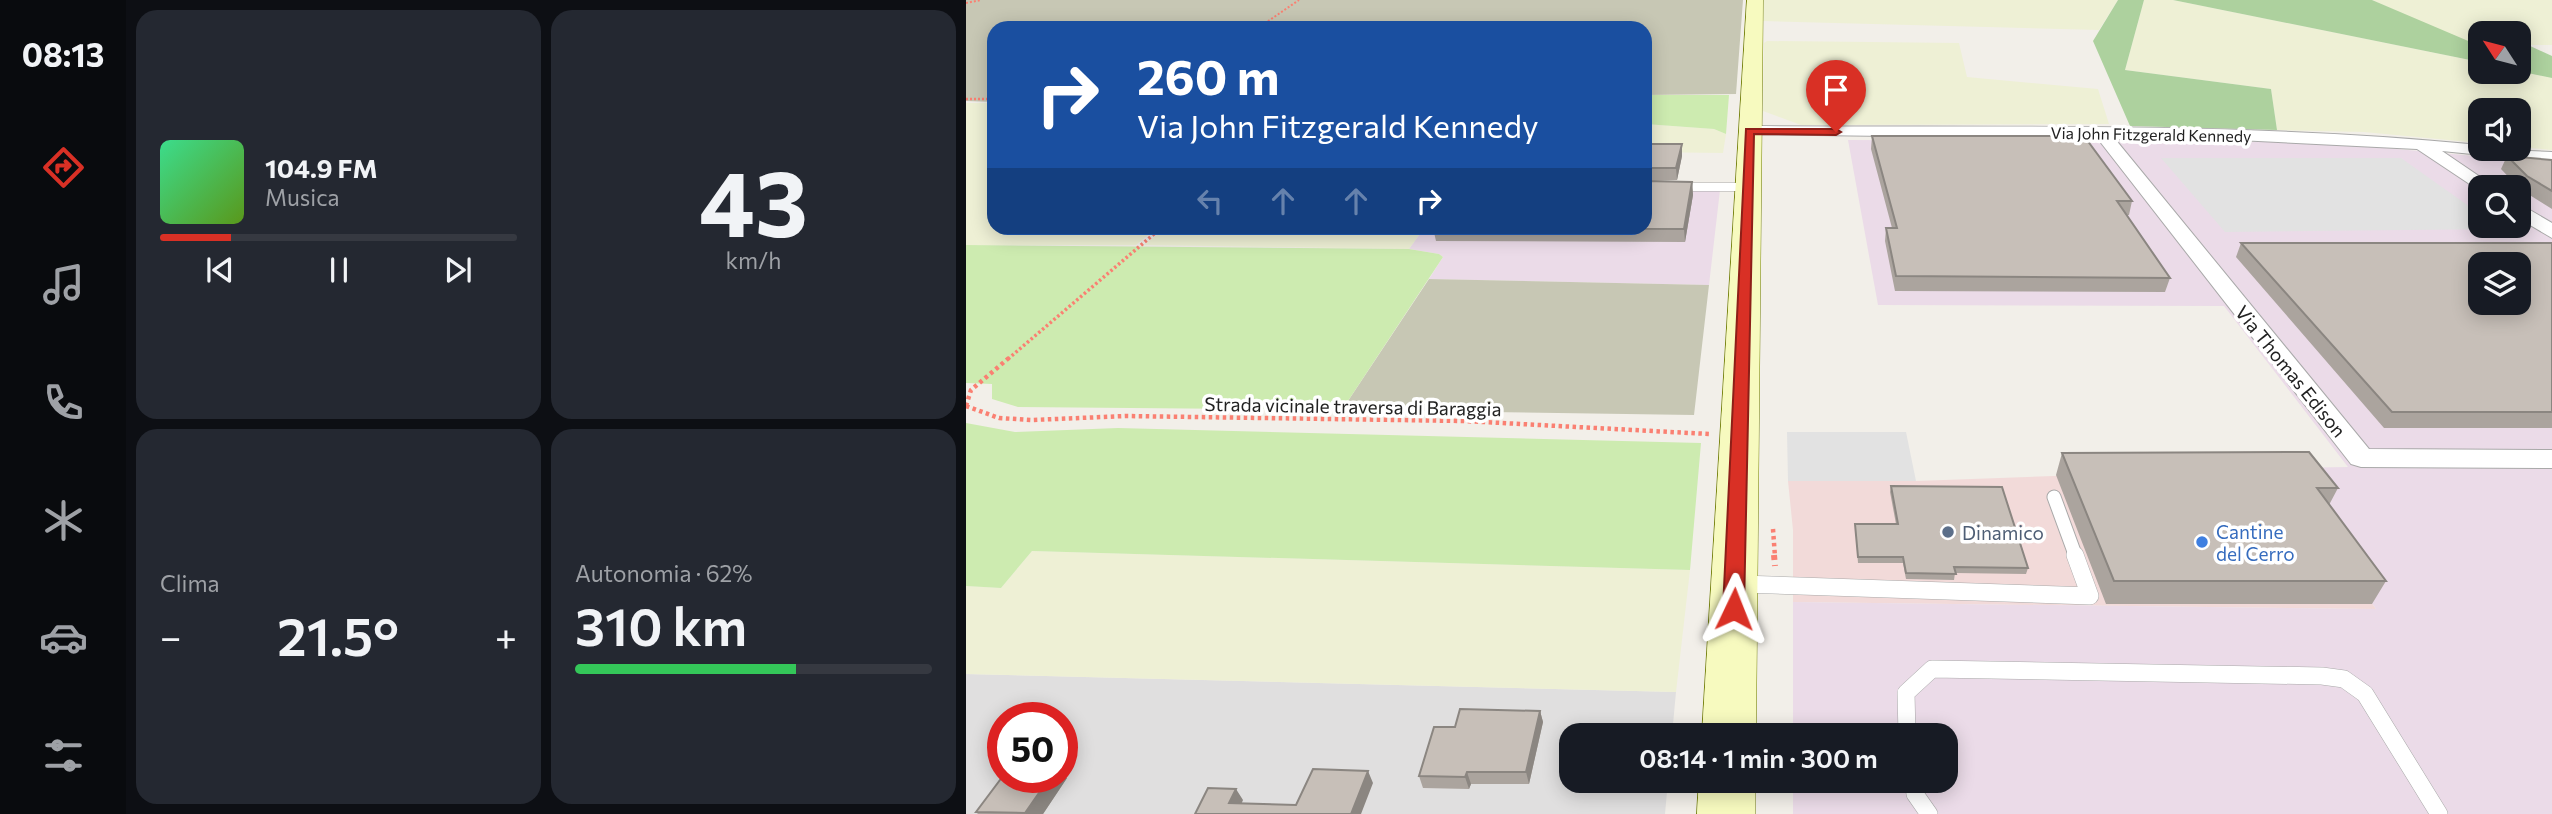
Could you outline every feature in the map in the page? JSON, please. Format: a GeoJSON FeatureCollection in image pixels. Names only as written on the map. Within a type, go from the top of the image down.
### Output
{"type":"FeatureCollection","features":[{"type":"Feature","properties":{"kind":"main road"},"geometry":{"type":"LineString","coordinates":[[1729,723],[1755,0]]}},
{"type":"Feature","properties":{"kind":"main road"},"geometry":{"type":"LineString","coordinates":[[1726,814],[1727,793]]}},
{"type":"Feature","properties":{"kind":"street","name":"Via John Fitzgerald Kennedy"},"geometry":{"type":"LineString","coordinates":[[1749,131],[2252,135],[2420,144],[2552,157]]}},
{"type":"Feature","properties":{"kind":"street","name":"Via Thomas Edison"},"geometry":{"type":"LineString","coordinates":[[2102,133],[2361,458],[2552,459]]}},
{"type":"Feature","properties":{"kind":"street"},"geometry":{"type":"LineString","coordinates":[[2420,144],[2468,175]]}},
{"type":"Feature","properties":{"kind":"street"},"geometry":{"type":"LineString","coordinates":[[2531,218],[2552,232]]}},
{"type":"Feature","properties":{"kind":"lane"},"geometry":{"type":"LineString","coordinates":[[1652,187],[1748,187]]}},
{"type":"Feature","properties":{"kind":"lane"},"geometry":{"type":"LineString","coordinates":[[1734,584],[2090,596],[2054,497]]}},
{"type":"Feature","properties":{"kind":"lane"},"geometry":{"type":"LineString","coordinates":[[1907,723],[1906,694],[1931,669],[2322,676],[2344,679],[2365,694],[2439,814]]}},
{"type":"Feature","properties":{"kind":"lane"},"geometry":{"type":"LineString","coordinates":[[1915,793],[1929,814]]}},
{"type":"Feature","properties":{"kind":"path"},"geometry":{"type":"LineString","coordinates":[[966,3],[981,0]]}},
{"type":"Feature","properties":{"kind":"path"},"geometry":{"type":"LineString","coordinates":[[1268,21],[1299,0]]}},
{"type":"Feature","properties":{"kind":"path"},"geometry":{"type":"LineString","coordinates":[[966,99],[987,99]]}},
{"type":"Feature","properties":{"kind":"path"},"geometry":{"type":"LineString","coordinates":[[966,407],[971,390],[1153,235]]}},
{"type":"Feature","properties":{"kind":"path","name":"Strada vicinale traversa di Baraggia"},"geometry":{"type":"LineString","coordinates":[[966,407],[999,418],[1032,420],[1126,416],[1464,421],[1741,435]]}},
{"type":"Feature","properties":{"kind":"shaded area"},"geometry":{"type":"Polygon","coordinates":[[[966,0],[1743,0],[1736,94],[1652,95],[1652,21],[987,21],[987,102],[966,101],[966,0]]]}},
{"type":"Feature","properties":{"kind":"shaded area"},"geometry":{"type":"Polygon","coordinates":[[[1763,0],[2118,0],[2099,30],[1762,21],[1763,0]]]}},
{"type":"Feature","properties":{"kind":"shaded area"},"geometry":{"type":"Polygon","coordinates":[[[2144,0],[2173,0],[2468,60],[2468,84],[2531,84],[2531,74],[2552,78],[2552,150],[2531,148],[2531,98],[2468,98],[2468,142],[2364,132],[2277,130],[2271,89],[2125,70],[2144,0]]]}},
{"type":"Feature","properties":{"kind":"shaded area"},"geometry":{"type":"Polygon","coordinates":[[[2372,0],[2552,0],[2552,45],[2531,45],[2531,21],[2468,21],[2468,43],[2372,0]]]}},
{"type":"Feature","properties":{"kind":"shaded area"},"geometry":{"type":"Polygon","coordinates":[[[1764,43],[1959,43],[1967,77],[2098,89],[2109,124],[1801,125],[1763,111],[1764,43]]]}},
{"type":"Feature","properties":{"kind":"shaded area"},"geometry":{"type":"Polygon","coordinates":[[[966,103],[987,103],[987,235],[1148,235],[1136,245],[966,245],[966,103]]]}},
{"type":"Feature","properties":{"kind":"shaded area"},"geometry":{"type":"Polygon","coordinates":[[[1652,125],[1714,129],[1726,134],[1723,153],[1652,152],[1652,125]]]}},
{"type":"Feature","properties":{"kind":"shaded area"},"geometry":{"type":"Polygon","coordinates":[[[1848,140],[2318,142],[2468,155],[2468,161],[2552,163],[2552,814],[1793,814],[1793,793],[1958,793],[1958,723],[1793,723],[1793,602],[2376,609],[2280,468],[2348,467],[2224,306],[1878,305],[1848,140]]]}},
{"type":"Feature","properties":{"kind":"shaded area"},"geometry":{"type":"Polygon","coordinates":[[[2161,158],[2401,158],[2468,205],[2468,229],[2225,232],[2161,158]]]}},
{"type":"Feature","properties":{"kind":"shaded area"},"geometry":{"type":"Polygon","coordinates":[[[1652,189],[1720,190],[1709,285],[1429,279],[1443,257],[1409,249],[1419,235],[1652,235],[1652,189]]]}},
{"type":"Feature","properties":{"kind":"shaded area"},"geometry":{"type":"Polygon","coordinates":[[[1157,235],[1419,235],[1409,249],[1144,245],[1157,235]]]}},
{"type":"Feature","properties":{"kind":"shaded area"},"geometry":{"type":"Polygon","coordinates":[[[1429,279],[1709,285],[1694,415],[1342,410],[1429,279]]]}},
{"type":"Feature","properties":{"kind":"shaded area"},"geometry":{"type":"Polygon","coordinates":[[[1787,432],[1906,432],[1916,481],[1788,481],[1787,432]]]}},
{"type":"Feature","properties":{"kind":"shaded area"},"geometry":{"type":"Polygon","coordinates":[[[2280,468],[2376,609],[1793,602],[1793,530],[1788,481],[1916,481],[2280,468]]]}},
{"type":"Feature","properties":{"kind":"shaded area"},"geometry":{"type":"Polygon","coordinates":[[[1032,551],[1690,570],[1676,692],[966,674],[966,586],[1001,588],[1032,551]]]}},
{"type":"Feature","properties":{"kind":"shaded area"},"geometry":{"type":"Polygon","coordinates":[[[966,674],[1676,692],[1673,723],[1559,723],[1559,793],[1667,793],[1665,814],[966,814],[966,674]]]}},
{"type":"Feature","properties":{"kind":"green space"},"geometry":{"type":"Polygon","coordinates":[[[2118,0],[2144,0],[2125,70],[2271,89],[2277,130],[2130,126],[2093,41],[2118,0]]]}},
{"type":"Feature","properties":{"kind":"green space"},"geometry":{"type":"Polygon","coordinates":[[[2173,0],[2372,0],[2468,41],[2468,60],[2173,0]]]}},
{"type":"Feature","properties":{"kind":"green space"},"geometry":{"type":"Polygon","coordinates":[[[2531,46],[2552,56],[2552,78],[2531,74],[2531,46]]]}},
{"type":"Feature","properties":{"kind":"green space"},"geometry":{"type":"Polygon","coordinates":[[[1652,95],[1729,95],[1726,134],[1714,129],[1652,125],[1652,95]]]}},
{"type":"Feature","properties":{"kind":"green space"},"geometry":{"type":"Polygon","coordinates":[[[966,245],[1409,249],[1443,257],[1342,410],[1018,407],[992,399],[992,384],[966,383],[966,245]]]}},
{"type":"Feature","properties":{"kind":"green space"},"geometry":{"type":"Polygon","coordinates":[[[966,423],[1015,432],[1118,428],[1701,443],[1690,570],[1032,551],[1001,588],[966,586],[966,423]]]}},
{"type":"Feature","properties":{"kind":"building"},"geometry":{"type":"Polygon","coordinates":[[[1872,136],[2084,136],[2132,201],[2117,201],[2170,278],[1896,276],[1886,228],[1897,228],[1872,136]]]}},
{"type":"Feature","properties":{"kind":"building"},"geometry":{"type":"Polygon","coordinates":[[[1652,144],[1682,144],[1676,168],[1652,168],[1652,144]]]}},
{"type":"Feature","properties":{"kind":"building"},"geometry":{"type":"Polygon","coordinates":[[[2531,158],[2552,160],[2552,191],[2531,178],[2531,175],[2526,175],[2512,161],[2531,161],[2531,158]]]}},
{"type":"Feature","properties":{"kind":"building"},"geometry":{"type":"Polygon","coordinates":[[[1652,181],[1692,182],[1684,229],[1652,229],[1652,181]]]}},
{"type":"Feature","properties":{"kind":"building"},"geometry":{"type":"Polygon","coordinates":[[[2241,243],[2552,243],[2552,412],[2392,412],[2241,243]]]}},
{"type":"Feature","properties":{"kind":"building"},"geometry":{"type":"Polygon","coordinates":[[[2309,452],[2338,488],[2317,488],[2386,581],[2114,581],[2062,453],[2309,452]]]}},
{"type":"Feature","properties":{"kind":"building"},"geometry":{"type":"Polygon","coordinates":[[[1891,486],[2002,487],[2028,568],[1954,567],[1956,574],[1906,573],[1903,557],[1858,557],[1855,524],[1898,524],[1891,486]]]}},
{"type":"Feature","properties":{"kind":"building"},"geometry":{"type":"Polygon","coordinates":[[[1460,709],[1540,711],[1526,772],[1467,772],[1465,777],[1419,776],[1434,727],[1455,727],[1460,709]]]}},
{"type":"Feature","properties":{"kind":"building"},"geometry":{"type":"Polygon","coordinates":[[[1313,769],[1368,771],[1351,814],[1195,814],[1208,788],[1236,789],[1229,803],[1296,805],[1313,769]]]}},
{"type":"Feature","properties":{"kind":"building"},"geometry":{"type":"Polygon","coordinates":[[[990,793],[1039,793],[1025,813],[976,812],[990,793]]]}},
{"type":"Feature","properties":{"kind":"place","name":"Dinamico"},"geometry":{"type":"Point","coordinates":[1948,532]}},
{"type":"Feature","properties":{"kind":"place","name":"Cantine del Cerro"},"geometry":{"type":"Point","coordinates":[2202,542]}},
{"type":"Feature","properties":{"kind":"route"},"geometry":{"type":"LineString","coordinates":[[1734,609],[1749,131],[1836,132]]}}]}
